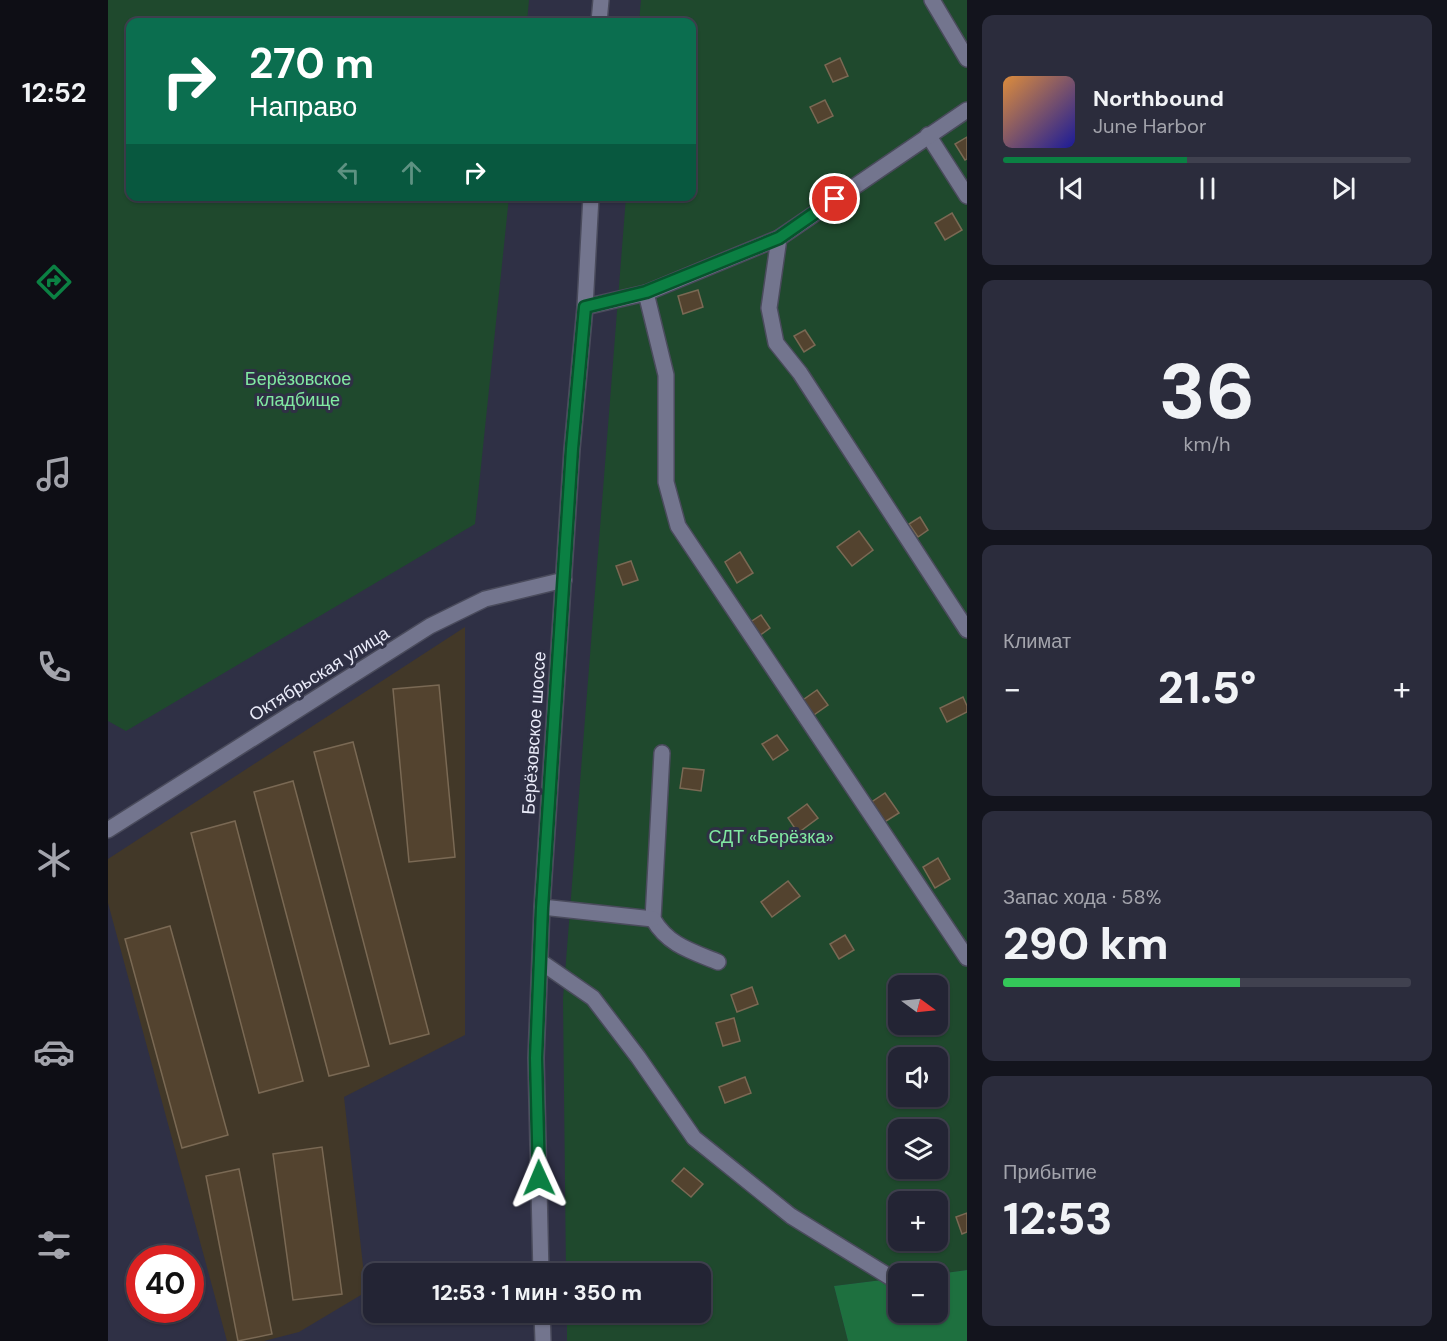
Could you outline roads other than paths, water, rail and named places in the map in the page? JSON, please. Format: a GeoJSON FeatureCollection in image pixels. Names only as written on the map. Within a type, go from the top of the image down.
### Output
{"type":"FeatureCollection","features":[{"type":"Feature","properties":{"kind":"street"},"geometry":{"type":"LineString","coordinates":[[599,18],[600,0]]}},
{"type":"Feature","properties":{"kind":"street"},"geometry":{"type":"LineString","coordinates":[[932,0],[967,59]]}},
{"type":"Feature","properties":{"kind":"street"},"geometry":{"type":"LineString","coordinates":[[585,307],[646,292],[779,238],[967,110]]}},
{"type":"Feature","properties":{"kind":"street"},"geometry":{"type":"LineString","coordinates":[[928,135],[967,196]]}},
{"type":"Feature","properties":{"kind":"street","name":"Берёзовское шоссе"},"geometry":{"type":"LineString","coordinates":[[541,1263],[536,1058],[542,908],[591,201]]}},
{"type":"Feature","properties":{"kind":"street"},"geometry":{"type":"LineString","coordinates":[[779,238],[769,308],[776,343],[800,373],[967,630]]}},
{"type":"Feature","properties":{"kind":"street"},"geometry":{"type":"LineString","coordinates":[[646,292],[666,375],[666,482],[678,526],[967,958]]}},
{"type":"Feature","properties":{"kind":"street","name":"Октябрьская улица"},"geometry":{"type":"LineString","coordinates":[[108,830],[430,626],[484,599],[564,580]]}},
{"type":"Feature","properties":{"kind":"street"},"geometry":{"type":"LineString","coordinates":[[662,753],[652,919],[660,932],[678,945],[718,962]]}},
{"type":"Feature","properties":{"kind":"street"},"geometry":{"type":"LineString","coordinates":[[542,908],[652,919]]}},
{"type":"Feature","properties":{"kind":"street"},"geometry":{"type":"LineString","coordinates":[[541,962],[593,998],[638,1057],[694,1138],[791,1216],[888,1276]]}},
{"type":"Feature","properties":{"kind":"street"},"geometry":{"type":"LineString","coordinates":[[542,1323],[543,1341]]}},
{"type":"Feature","properties":{"kind":"park label","name":"Берёзовское кладбище"},"geometry":{"type":"Point","coordinates":[298,389]}},
{"type":"Feature","properties":{"kind":"park label","name":"СДТ «Берёзка»"},"geometry":{"type":"Point","coordinates":[771,837]}}]}
